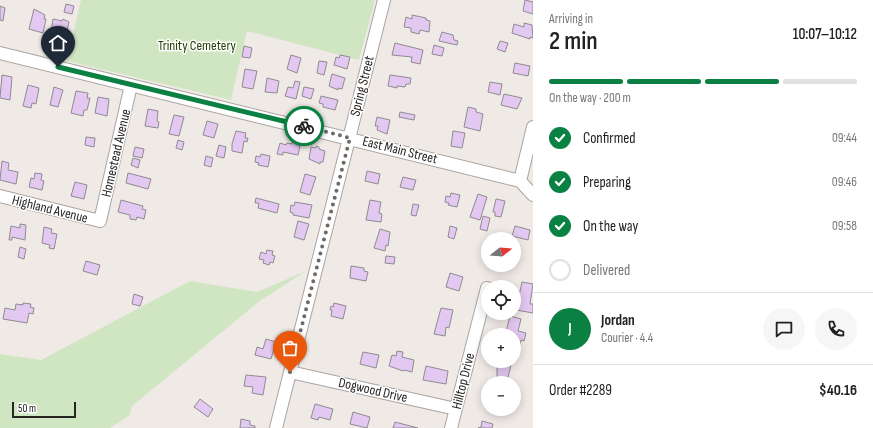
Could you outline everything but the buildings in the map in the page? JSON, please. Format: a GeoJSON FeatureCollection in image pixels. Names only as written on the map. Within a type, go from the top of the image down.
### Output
{"type":"FeatureCollection","features":[{"type":"Feature","properties":{"kind":"street","name":"Spring Street"},"geometry":{"type":"LineString","coordinates":[[276,428],[384,0]]}},
{"type":"Feature","properties":{"kind":"street","name":"East Main Street"},"geometry":{"type":"LineString","coordinates":[[0,53],[520,181]]}},
{"type":"Feature","properties":{"kind":"street","name":"Homestead Avenue"},"geometry":{"type":"LineString","coordinates":[[100,221],[131,85]]}},
{"type":"Feature","properties":{"kind":"street"},"geometry":{"type":"LineString","coordinates":[[533,127],[520,181],[533,195]]}},
{"type":"Feature","properties":{"kind":"street","name":"Highland Avenue"},"geometry":{"type":"LineString","coordinates":[[0,196],[100,221]]}},
{"type":"Feature","properties":{"kind":"street","name":"Hilltop Drive"},"geometry":{"type":"LineString","coordinates":[[451,428],[481,311]]}},
{"type":"Feature","properties":{"kind":"street","name":"Dogwood Drive"},"geometry":{"type":"LineString","coordinates":[[290,372],[456,409]]}},
{"type":"Feature","properties":{"kind":"green space","name":"Trinity Cemetery"},"geometry":{"type":"Polygon","coordinates":[[[81,0],[375,0],[359,60],[247,31],[231,100],[67,61],[81,0]]]}},
{"type":"Feature","properties":{"kind":"green space"},"geometry":{"type":"Polygon","coordinates":[[[306,271],[261,300],[132,406],[130,415],[110,428],[0,428],[0,354],[41,360],[190,281],[257,292],[306,271]]]}},
{"type":"Feature","properties":{"kind":"way so far"},"geometry":{"type":"LineString","coordinates":[[290,372],[313,277],[350,138],[304,126]]}},
{"type":"Feature","properties":{"kind":"route"},"geometry":{"type":"LineString","coordinates":[[58,67],[304,126]]}}]}
